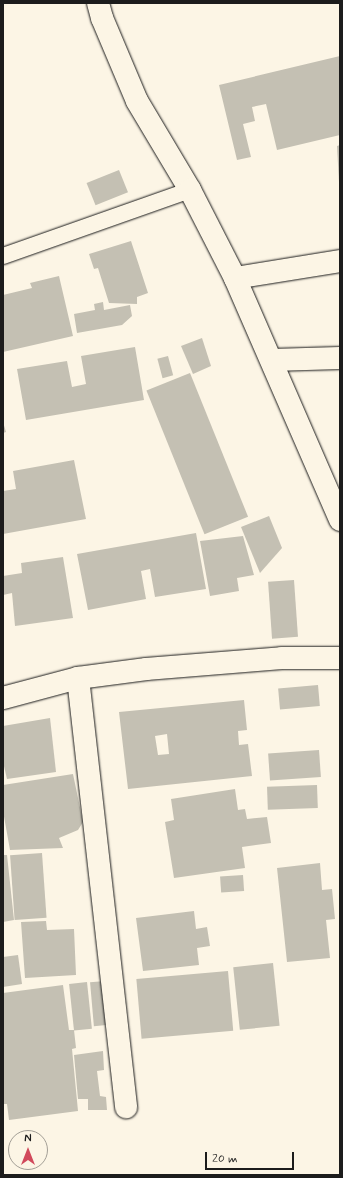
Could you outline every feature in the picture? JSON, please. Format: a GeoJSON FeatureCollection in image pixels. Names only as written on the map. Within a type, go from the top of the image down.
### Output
{"type":"FeatureCollection","features":[{"type":"Feature","properties":{"kind":"street"},"geometry":{"type":"LineString","coordinates":[[98,3],[102,18],[137,101],[190,190],[235,278],[272,360],[340,520]]}},
{"type":"Feature","properties":{"kind":"street"},"geometry":{"type":"LineString","coordinates":[[235,278],[340,262]]}},
{"type":"Feature","properties":{"kind":"street"},"geometry":{"type":"LineString","coordinates":[[272,360],[340,358]]}},
{"type":"Feature","properties":{"kind":"street"},"geometry":{"type":"LineString","coordinates":[[3,698],[78,678],[146,669],[282,658],[340,658]]}},
{"type":"Feature","properties":{"kind":"street"},"geometry":{"type":"LineString","coordinates":[[78,678],[126,1107]]}},
{"type":"Feature","properties":{"kind":"lane"},"geometry":{"type":"LineString","coordinates":[[3,256],[190,190]]}},
{"type":"Feature","properties":{"kind":"building"},"geometry":{"type":"Polygon","coordinates":[[[340,56],[340,135],[277,150],[266,104],[252,107],[255,121],[243,124],[251,157],[237,160],[219,85],[340,56]]]}},
{"type":"Feature","properties":{"kind":"building"},"geometry":{"type":"Polygon","coordinates":[[[340,145],[340,182],[339,182],[337,146],[340,145]]]}},
{"type":"Feature","properties":{"kind":"building"},"geometry":{"type":"Polygon","coordinates":[[[119,170],[128,192],[96,205],[87,183],[119,170]]]}},
{"type":"Feature","properties":{"kind":"building"},"geometry":{"type":"Polygon","coordinates":[[[131,241],[148,293],[137,297],[137,304],[109,303],[98,268],[94,269],[89,254],[131,241]]]}},
{"type":"Feature","properties":{"kind":"building"},"geometry":{"type":"Polygon","coordinates":[[[59,276],[73,336],[3,352],[3,295],[32,288],[30,283],[59,276]]]}},
{"type":"Feature","properties":{"kind":"building"},"geometry":{"type":"Polygon","coordinates":[[[103,302],[104,310],[130,305],[132,316],[122,325],[77,333],[74,314],[95,310],[94,304],[103,302]]]}},
{"type":"Feature","properties":{"kind":"building"},"geometry":{"type":"Polygon","coordinates":[[[202,338],[211,366],[193,374],[181,346],[202,338]]]}},
{"type":"Feature","properties":{"kind":"building"},"geometry":{"type":"Polygon","coordinates":[[[135,347],[144,400],[26,420],[17,369],[67,361],[72,387],[86,384],[81,356],[135,347]]]}},
{"type":"Feature","properties":{"kind":"building"},"geometry":{"type":"Polygon","coordinates":[[[168,356],[173,375],[163,378],[157,359],[168,356]]]}},
{"type":"Feature","properties":{"kind":"building"},"geometry":{"type":"Polygon","coordinates":[[[190,373],[248,517],[204,534],[146,391],[190,373]]]}},
{"type":"Feature","properties":{"kind":"building"},"geometry":{"type":"Polygon","coordinates":[[[3,422],[6,432],[3,433],[3,422]]]}},
{"type":"Feature","properties":{"kind":"building"},"geometry":{"type":"Polygon","coordinates":[[[74,460],[86,519],[3,534],[3,491],[16,489],[13,471],[74,460]]]}},
{"type":"Feature","properties":{"kind":"building"},"geometry":{"type":"Polygon","coordinates":[[[269,516],[282,548],[260,573],[241,527],[269,516]]]}},
{"type":"Feature","properties":{"kind":"building"},"geometry":{"type":"Polygon","coordinates":[[[196,533],[206,589],[155,597],[150,569],[141,571],[146,599],[88,610],[77,554],[196,533]]]}},
{"type":"Feature","properties":{"kind":"building"},"geometry":{"type":"Polygon","coordinates":[[[243,536],[254,575],[237,578],[239,591],[210,596],[200,541],[243,536]]]}},
{"type":"Feature","properties":{"kind":"building"},"geometry":{"type":"Polygon","coordinates":[[[63,557],[73,618],[15,626],[12,593],[3,595],[3,576],[22,573],[21,563],[63,557]]]}},
{"type":"Feature","properties":{"kind":"building"},"geometry":{"type":"Polygon","coordinates":[[[294,580],[298,637],[272,639],[268,582],[294,580]]]}},
{"type":"Feature","properties":{"kind":"building"},"geometry":{"type":"Polygon","coordinates":[[[318,685],[320,706],[280,709],[278,688],[318,685]]]}},
{"type":"Feature","properties":{"kind":"building"},"geometry":{"type":"Polygon","coordinates":[[[244,700],[247,730],[238,731],[239,745],[248,744],[252,776],[128,789],[119,712],[244,700]],[[167,734],[155,736],[158,755],[169,754],[167,734]]]}},
{"type":"Feature","properties":{"kind":"building"},"geometry":{"type":"Polygon","coordinates":[[[50,718],[56,772],[7,779],[3,762],[3,726],[50,718]]]}},
{"type":"Feature","properties":{"kind":"building"},"geometry":{"type":"Polygon","coordinates":[[[319,750],[321,777],[270,780],[268,754],[319,750]]]}},
{"type":"Feature","properties":{"kind":"building"},"geometry":{"type":"Polygon","coordinates":[[[73,774],[83,822],[78,830],[59,838],[63,848],[10,850],[3,811],[3,785],[73,774]]]}},
{"type":"Feature","properties":{"kind":"building"},"geometry":{"type":"Polygon","coordinates":[[[317,785],[318,808],[268,810],[267,787],[317,785]]]}},
{"type":"Feature","properties":{"kind":"building"},"geometry":{"type":"Polygon","coordinates":[[[235,789],[238,810],[245,809],[247,819],[267,817],[271,843],[242,847],[245,868],[174,878],[165,822],[174,820],[171,799],[235,789]]]}},
{"type":"Feature","properties":{"kind":"building"},"geometry":{"type":"Polygon","coordinates":[[[42,853],[47,918],[15,920],[10,855],[42,853]]]}},
{"type":"Feature","properties":{"kind":"building"},"geometry":{"type":"Polygon","coordinates":[[[3,855],[7,855],[14,920],[3,922],[3,855]]]}},
{"type":"Feature","properties":{"kind":"building"},"geometry":{"type":"Polygon","coordinates":[[[320,863],[322,890],[332,889],[335,919],[326,920],[330,958],[287,962],[277,868],[320,863]]]}},
{"type":"Feature","properties":{"kind":"building"},"geometry":{"type":"Polygon","coordinates":[[[243,875],[244,891],[221,893],[220,877],[243,875]]]}},
{"type":"Feature","properties":{"kind":"building"},"geometry":{"type":"Polygon","coordinates":[[[194,911],[196,929],[207,927],[210,946],[197,948],[199,965],[143,971],[136,918],[194,911]]]}},
{"type":"Feature","properties":{"kind":"building"},"geometry":{"type":"Polygon","coordinates":[[[46,921],[47,930],[74,929],[76,975],[25,978],[21,922],[46,921]]]}},
{"type":"Feature","properties":{"kind":"building"},"geometry":{"type":"Polygon","coordinates":[[[18,955],[22,984],[3,987],[3,957],[18,955]]]}},
{"type":"Feature","properties":{"kind":"building"},"geometry":{"type":"Polygon","coordinates":[[[273,963],[280,1026],[240,1030],[233,967],[273,963]]]}},
{"type":"Feature","properties":{"kind":"building"},"geometry":{"type":"Polygon","coordinates":[[[228,971],[233,1031],[142,1039],[136,979],[228,971]]]}},
{"type":"Feature","properties":{"kind":"building"},"geometry":{"type":"Polygon","coordinates":[[[105,981],[109,1025],[94,1026],[90,982],[105,981]]]}},
{"type":"Feature","properties":{"kind":"building"},"geometry":{"type":"Polygon","coordinates":[[[87,982],[92,1029],[74,1031],[69,984],[87,982]]]}},
{"type":"Feature","properties":{"kind":"building"},"geometry":{"type":"Polygon","coordinates":[[[63,985],[69,1030],[74,1030],[76,1048],[72,1049],[78,1111],[9,1120],[7,1104],[3,1104],[3,993],[63,985]]]}},
{"type":"Feature","properties":{"kind":"building"},"geometry":{"type":"Polygon","coordinates":[[[103,1051],[104,1070],[97,1071],[100,1096],[106,1097],[107,1110],[88,1110],[88,1099],[78,1099],[74,1055],[103,1051]]]}}]}
